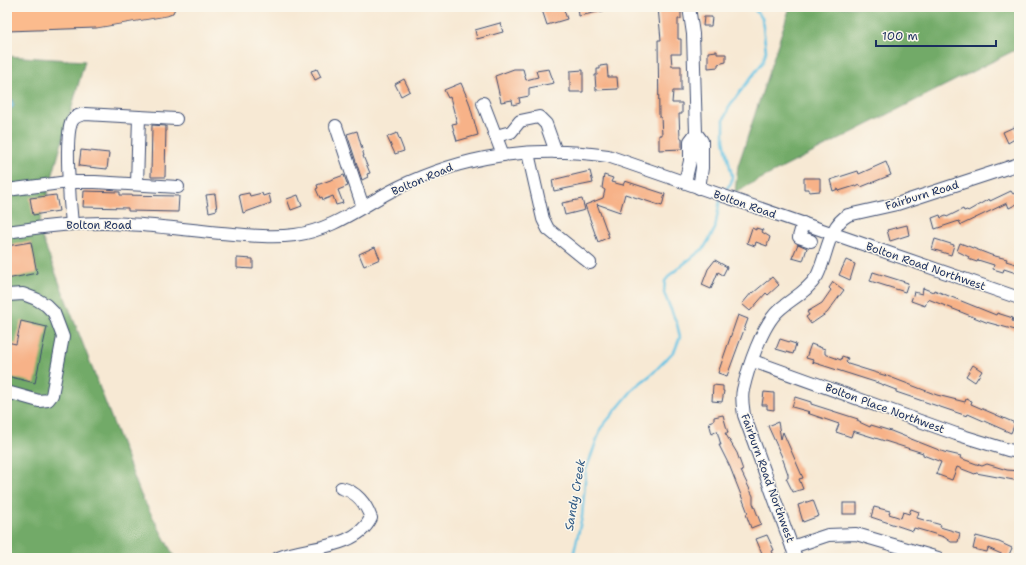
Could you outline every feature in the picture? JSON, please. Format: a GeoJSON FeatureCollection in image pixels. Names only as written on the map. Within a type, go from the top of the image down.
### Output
{"type":"FeatureCollection","features":[{"type":"Feature","properties":{"kind":"highway"},"geometry":{"type":"LineString","coordinates":[[7,8],[86,9],[113,7]]}},
{"type":"Feature","properties":{"kind":"highway"},"geometry":{"type":"LineString","coordinates":[[7,22],[96,19],[166,7]]}},
{"type":"Feature","properties":{"kind":"street"},"geometry":{"type":"LineString","coordinates":[[689,7],[693,34],[696,133],[690,140],[696,160],[699,188]]}},
{"type":"Feature","properties":{"kind":"street"},"geometry":{"type":"LineString","coordinates":[[483,103],[503,155]]}},
{"type":"Feature","properties":{"kind":"street"},"geometry":{"type":"LineString","coordinates":[[72,224],[68,182],[70,129],[72,121],[77,116],[85,114],[176,119]]}},
{"type":"Feature","properties":{"kind":"street"},"geometry":{"type":"LineString","coordinates":[[137,184],[140,117]]}},
{"type":"Feature","properties":{"kind":"street"},"geometry":{"type":"LineString","coordinates":[[496,136],[511,132],[520,121],[539,117],[546,124],[556,152]]}},
{"type":"Feature","properties":{"kind":"street"},"geometry":{"type":"LineString","coordinates":[[336,126],[363,207]]}},
{"type":"Feature","properties":{"kind":"street","name":"Bolton Road"},"geometry":{"type":"LineString","coordinates":[[7,232],[72,224],[126,224],[277,236],[315,230],[333,224],[397,188],[450,165],[484,157],[575,151],[608,156],[832,234]]}},
{"type":"Feature","properties":{"kind":"street"},"geometry":{"type":"LineString","coordinates":[[528,153],[537,198],[545,224],[548,229],[590,263]]}},
{"type":"Feature","properties":{"kind":"street"},"geometry":{"type":"LineString","coordinates":[[685,182],[696,160]]}},
{"type":"Feature","properties":{"kind":"street","name":"Fairburn Road"},"geometry":{"type":"LineString","coordinates":[[832,234],[839,222],[848,215],[898,204],[1019,164]]}},
{"type":"Feature","properties":{"kind":"street"},"geometry":{"type":"LineString","coordinates":[[7,190],[68,182],[178,187]]}},
{"type":"Feature","properties":{"kind":"street"},"geometry":{"type":"LineString","coordinates":[[803,224],[799,237],[811,241]]}},
{"type":"Feature","properties":{"kind":"street","name":"Bolton Road Northwest"},"geometry":{"type":"LineString","coordinates":[[832,234],[1019,298]]}},
{"type":"Feature","properties":{"kind":"street","name":"Fairburn Road Northwest"},"geometry":{"type":"LineString","coordinates":[[794,553],[744,415],[743,391],[763,331],[771,318],[805,290],[816,277],[832,234]]}},
{"type":"Feature","properties":{"kind":"street"},"geometry":{"type":"LineString","coordinates":[[7,295],[23,294],[46,305],[54,313],[64,337],[52,395],[48,400],[39,401],[7,392]]}},
{"type":"Feature","properties":{"kind":"street","name":"Bolton Place Northwest"},"geometry":{"type":"LineString","coordinates":[[753,361],[956,434],[1019,452]]}},
{"type":"Feature","properties":{"kind":"street"},"geometry":{"type":"LineString","coordinates":[[278,558],[344,541],[366,528],[371,518],[369,511],[351,490],[341,488]]}},
{"type":"Feature","properties":{"kind":"street"},"geometry":{"type":"LineString","coordinates":[[794,553],[828,535],[856,534],[938,558]]}},
{"type":"Feature","properties":{"kind":"green space"},"geometry":{"type":"Polygon","coordinates":[[[790,7],[1019,7],[1019,48],[735,192],[738,166],[790,7]]]}},
{"type":"Feature","properties":{"kind":"green space"},"geometry":{"type":"Polygon","coordinates":[[[7,56],[85,61],[38,227],[141,495],[175,558],[7,558],[7,56]]]}},
{"type":"Feature","properties":{"kind":"water"},"geometry":{"type":"Polygon","coordinates":[[[7,97],[12,99],[14,106],[7,113],[7,97]]]}},
{"type":"Feature","properties":{"kind":"building"},"geometry":{"type":"Polygon","coordinates":[[[541,7],[563,7],[567,19],[547,25],[541,7]]]}},
{"type":"Feature","properties":{"kind":"building"},"geometry":{"type":"Polygon","coordinates":[[[578,7],[607,7],[607,10],[579,16],[578,7]]]}},
{"type":"Feature","properties":{"kind":"building"},"geometry":{"type":"Polygon","coordinates":[[[658,7],[681,8],[681,19],[678,19],[678,39],[681,39],[681,54],[671,54],[672,66],[681,66],[681,91],[673,91],[672,103],[682,103],[682,114],[679,114],[682,149],[659,150],[659,135],[662,135],[661,117],[659,117],[658,40],[661,40],[658,7]]]}},
{"type":"Feature","properties":{"kind":"building"},"geometry":{"type":"Polygon","coordinates":[[[704,17],[712,17],[711,26],[703,26],[704,17]]]}},
{"type":"Feature","properties":{"kind":"building"},"geometry":{"type":"Polygon","coordinates":[[[500,23],[503,32],[477,39],[475,30],[500,23]]]}},
{"type":"Feature","properties":{"kind":"building"},"geometry":{"type":"Polygon","coordinates":[[[717,51],[717,54],[726,54],[726,62],[718,64],[718,67],[708,68],[708,52],[717,51]]]}},
{"type":"Feature","properties":{"kind":"building"},"geometry":{"type":"Polygon","coordinates":[[[607,65],[608,77],[617,77],[618,89],[596,90],[595,75],[597,75],[597,69],[600,69],[600,66],[607,65]]]}},
{"type":"Feature","properties":{"kind":"building"},"geometry":{"type":"Polygon","coordinates":[[[317,69],[321,77],[315,80],[311,71],[317,69]]]}},
{"type":"Feature","properties":{"kind":"building"},"geometry":{"type":"Polygon","coordinates":[[[514,69],[523,69],[526,80],[538,77],[536,71],[549,69],[554,83],[529,88],[529,96],[519,98],[520,103],[513,105],[512,100],[501,102],[495,76],[514,69]]]}},
{"type":"Feature","properties":{"kind":"building"},"geometry":{"type":"Polygon","coordinates":[[[583,70],[583,92],[570,92],[570,71],[583,70]]]}},
{"type":"Feature","properties":{"kind":"building"},"geometry":{"type":"Polygon","coordinates":[[[404,79],[410,91],[401,96],[395,84],[404,79]]]}},
{"type":"Feature","properties":{"kind":"building"},"geometry":{"type":"Polygon","coordinates":[[[461,83],[469,102],[478,135],[457,141],[452,124],[457,123],[450,97],[448,98],[444,90],[461,83]]]}},
{"type":"Feature","properties":{"kind":"building"},"geometry":{"type":"Polygon","coordinates":[[[152,125],[166,126],[165,177],[151,177],[152,125]]]}},
{"type":"Feature","properties":{"kind":"building"},"geometry":{"type":"Polygon","coordinates":[[[1014,127],[1018,137],[1008,143],[1003,132],[1014,127]]]}},
{"type":"Feature","properties":{"kind":"building"},"geometry":{"type":"Polygon","coordinates":[[[357,131],[363,156],[370,173],[367,174],[368,177],[362,180],[347,134],[357,131]]]}},
{"type":"Feature","properties":{"kind":"building"},"geometry":{"type":"Polygon","coordinates":[[[397,133],[404,151],[395,154],[387,137],[397,133]]]}},
{"type":"Feature","properties":{"kind":"building"},"geometry":{"type":"Polygon","coordinates":[[[81,150],[109,153],[107,169],[79,166],[81,150]]]}},
{"type":"Feature","properties":{"kind":"building"},"geometry":{"type":"Polygon","coordinates":[[[886,162],[891,175],[861,187],[860,185],[839,191],[838,189],[833,191],[830,180],[858,171],[859,174],[886,162]]]}},
{"type":"Feature","properties":{"kind":"building"},"geometry":{"type":"Polygon","coordinates":[[[590,171],[593,183],[554,191],[552,180],[590,171]]]}},
{"type":"Feature","properties":{"kind":"building"},"geometry":{"type":"Polygon","coordinates":[[[344,175],[348,186],[338,190],[343,203],[336,205],[333,196],[323,200],[322,197],[320,198],[316,189],[318,188],[317,185],[344,175]]]}},
{"type":"Feature","properties":{"kind":"building"},"geometry":{"type":"Polygon","coordinates":[[[604,175],[613,178],[611,182],[623,185],[625,181],[665,194],[662,206],[625,194],[620,212],[597,204],[609,237],[598,242],[585,205],[603,198],[605,190],[602,188],[604,175]]]}},
{"type":"Feature","properties":{"kind":"building"},"geometry":{"type":"Polygon","coordinates":[[[804,178],[820,178],[820,191],[809,192],[809,189],[804,189],[804,178]]]}},
{"type":"Feature","properties":{"kind":"building"},"geometry":{"type":"Polygon","coordinates":[[[84,191],[120,192],[120,195],[179,196],[178,212],[128,211],[128,208],[83,207],[84,191]]]}},
{"type":"Feature","properties":{"kind":"building"},"geometry":{"type":"Polygon","coordinates":[[[1011,191],[1013,194],[1019,191],[1019,203],[1009,208],[1007,203],[961,225],[959,221],[935,229],[932,218],[940,215],[941,218],[947,217],[963,209],[964,211],[968,211],[989,199],[990,201],[1011,191]]]}},
{"type":"Feature","properties":{"kind":"building"},"geometry":{"type":"Polygon","coordinates":[[[249,193],[250,196],[262,193],[263,196],[269,194],[271,203],[243,213],[239,195],[249,193]]]}},
{"type":"Feature","properties":{"kind":"building"},"geometry":{"type":"Polygon","coordinates":[[[215,194],[217,210],[209,212],[206,195],[215,194]]]}},
{"type":"Feature","properties":{"kind":"building"},"geometry":{"type":"Polygon","coordinates":[[[56,195],[59,211],[33,215],[30,198],[56,195]]]}},
{"type":"Feature","properties":{"kind":"building"},"geometry":{"type":"Polygon","coordinates":[[[298,195],[302,206],[291,210],[287,199],[298,195]]]}},
{"type":"Feature","properties":{"kind":"building"},"geometry":{"type":"Polygon","coordinates":[[[582,199],[585,210],[565,215],[562,203],[582,199]]]}},
{"type":"Feature","properties":{"kind":"building"},"geometry":{"type":"Polygon","coordinates":[[[907,225],[909,235],[890,241],[887,230],[907,225]]]}},
{"type":"Feature","properties":{"kind":"building"},"geometry":{"type":"Polygon","coordinates":[[[752,228],[756,230],[756,228],[763,230],[762,232],[770,237],[767,246],[756,242],[755,246],[747,243],[752,228]]]}},
{"type":"Feature","properties":{"kind":"building"},"geometry":{"type":"Polygon","coordinates":[[[935,239],[954,245],[951,255],[932,249],[935,239]]]}},
{"type":"Feature","properties":{"kind":"building"},"geometry":{"type":"Polygon","coordinates":[[[31,242],[37,273],[7,279],[7,246],[31,242]]]}},
{"type":"Feature","properties":{"kind":"building"},"geometry":{"type":"Polygon","coordinates":[[[960,243],[991,255],[1007,259],[1006,261],[1019,265],[1019,274],[1004,269],[1003,272],[993,269],[994,265],[978,260],[977,262],[968,259],[969,257],[957,251],[960,243]]]}},
{"type":"Feature","properties":{"kind":"building"},"geometry":{"type":"Polygon","coordinates":[[[798,244],[807,248],[803,261],[792,258],[798,244]]]}},
{"type":"Feature","properties":{"kind":"building"},"geometry":{"type":"Polygon","coordinates":[[[375,247],[380,259],[364,266],[359,254],[375,247]]]}},
{"type":"Feature","properties":{"kind":"building"},"geometry":{"type":"Polygon","coordinates":[[[237,258],[253,259],[253,269],[237,268],[237,258]]]}},
{"type":"Feature","properties":{"kind":"building"},"geometry":{"type":"Polygon","coordinates":[[[715,260],[727,267],[723,275],[718,272],[711,289],[702,285],[708,269],[715,260]]]}},
{"type":"Feature","properties":{"kind":"building"},"geometry":{"type":"Polygon","coordinates":[[[846,260],[855,264],[850,280],[839,275],[846,260]]]}},
{"type":"Feature","properties":{"kind":"building"},"geometry":{"type":"Polygon","coordinates":[[[873,272],[908,283],[905,292],[870,281],[873,272]]]}},
{"type":"Feature","properties":{"kind":"building"},"geometry":{"type":"Polygon","coordinates":[[[772,277],[779,285],[768,295],[766,293],[750,311],[742,304],[752,292],[753,293],[772,277]]]}},
{"type":"Feature","properties":{"kind":"building"},"geometry":{"type":"Polygon","coordinates":[[[833,282],[844,290],[827,313],[811,324],[806,317],[809,315],[807,312],[822,303],[831,290],[829,288],[833,282]]]}},
{"type":"Feature","properties":{"kind":"building"},"geometry":{"type":"Polygon","coordinates":[[[923,288],[933,292],[934,290],[996,315],[997,313],[1013,318],[1012,321],[1019,323],[1019,331],[986,322],[928,299],[925,306],[911,301],[914,292],[922,294],[923,288]]]}},
{"type":"Feature","properties":{"kind":"building"},"geometry":{"type":"Polygon","coordinates":[[[738,315],[748,319],[727,376],[718,373],[738,315]]]}},
{"type":"Feature","properties":{"kind":"building"},"geometry":{"type":"Polygon","coordinates":[[[21,321],[47,327],[35,383],[7,376],[7,342],[16,344],[21,321]]]}},
{"type":"Feature","properties":{"kind":"building"},"geometry":{"type":"Polygon","coordinates":[[[780,339],[796,344],[793,354],[776,349],[780,339]]]}},
{"type":"Feature","properties":{"kind":"building"},"geometry":{"type":"Polygon","coordinates":[[[811,344],[825,349],[825,354],[841,360],[842,356],[848,358],[846,362],[848,364],[890,377],[937,395],[965,402],[966,399],[972,401],[971,404],[1015,423],[1011,433],[968,414],[967,416],[896,392],[896,390],[878,383],[812,362],[813,360],[806,358],[811,344]]]}},
{"type":"Feature","properties":{"kind":"building"},"geometry":{"type":"Polygon","coordinates":[[[973,365],[982,371],[975,382],[966,376],[973,365]]]}},
{"type":"Feature","properties":{"kind":"building"},"geometry":{"type":"Polygon","coordinates":[[[713,385],[723,386],[724,391],[722,402],[712,401],[713,385]]]}},
{"type":"Feature","properties":{"kind":"building"},"geometry":{"type":"Polygon","coordinates":[[[764,392],[774,393],[774,410],[767,409],[767,405],[762,405],[764,392]]]}},
{"type":"Feature","properties":{"kind":"building"},"geometry":{"type":"Polygon","coordinates":[[[795,397],[811,402],[811,404],[858,419],[857,421],[870,427],[871,425],[891,431],[944,452],[961,456],[960,458],[982,466],[987,464],[1007,470],[1019,471],[1019,481],[975,474],[957,467],[952,480],[936,474],[941,462],[923,455],[923,453],[853,431],[851,437],[836,432],[839,424],[807,413],[810,412],[792,407],[795,397]]]}},
{"type":"Feature","properties":{"kind":"building"},"geometry":{"type":"Polygon","coordinates":[[[723,415],[728,433],[725,433],[737,453],[743,470],[741,471],[753,496],[753,503],[761,524],[751,528],[746,514],[748,513],[730,467],[719,445],[721,445],[717,431],[712,434],[709,422],[714,420],[714,417],[723,415]]]}},
{"type":"Feature","properties":{"kind":"building"},"geometry":{"type":"Polygon","coordinates":[[[778,422],[781,439],[783,432],[803,478],[799,479],[803,489],[793,492],[786,478],[788,478],[788,474],[782,457],[768,426],[778,422]]]}},
{"type":"Feature","properties":{"kind":"building"},"geometry":{"type":"Polygon","coordinates":[[[813,500],[819,516],[803,522],[798,505],[813,500]]]}},
{"type":"Feature","properties":{"kind":"building"},"geometry":{"type":"Polygon","coordinates":[[[843,503],[857,503],[857,514],[843,514],[843,503]]]}},
{"type":"Feature","properties":{"kind":"building"},"geometry":{"type":"Polygon","coordinates":[[[874,507],[890,511],[889,514],[901,518],[903,512],[909,514],[911,509],[919,512],[917,518],[941,525],[940,527],[960,533],[958,542],[951,542],[944,537],[928,532],[914,528],[913,531],[871,517],[874,507]]]}},
{"type":"Feature","properties":{"kind":"building"},"geometry":{"type":"Polygon","coordinates":[[[767,535],[774,550],[772,551],[775,558],[764,558],[756,539],[767,535]]]}},
{"type":"Feature","properties":{"kind":"building"},"geometry":{"type":"Polygon","coordinates":[[[976,536],[999,542],[1012,548],[1008,557],[988,548],[987,552],[973,549],[976,536]]]}},
{"type":"Feature","properties":{"kind":"waterway","name":"Sandy Creek"},"geometry":{"type":"LineString","coordinates":[[723,193],[731,183],[732,176],[724,140],[724,119],[730,105],[763,62],[766,51],[762,18],[752,7]]}},
{"type":"Feature","properties":{"kind":"waterway","name":"Sandy Creek"},"geometry":{"type":"LineString","coordinates":[[570,558],[574,552],[582,517],[586,470],[601,428],[635,387],[652,374],[675,350],[680,337],[677,324],[664,293],[665,281],[671,274],[704,248],[715,229],[720,199]]}}]}
